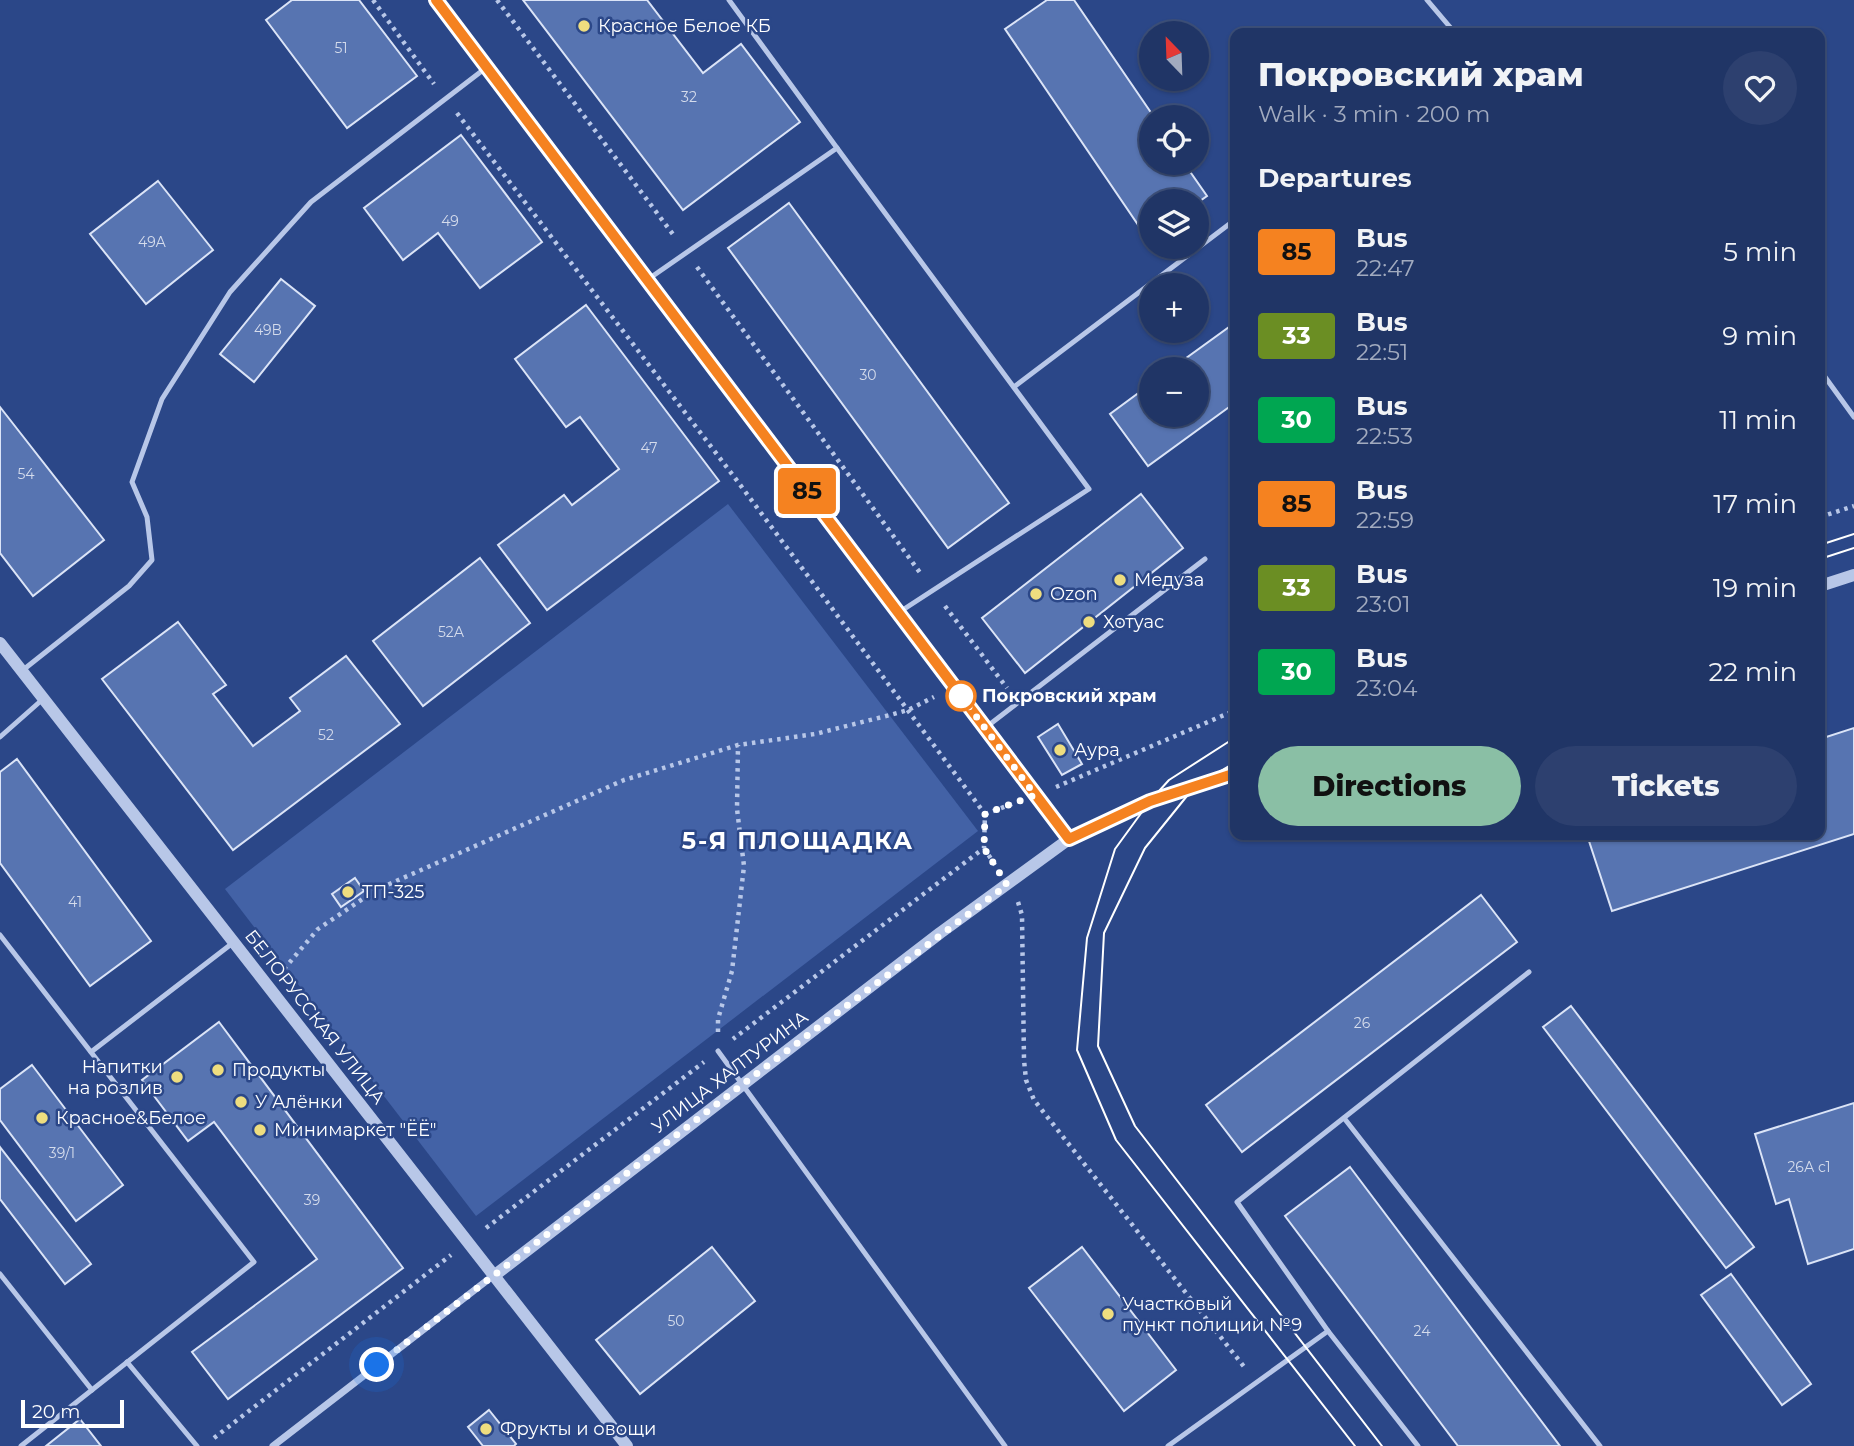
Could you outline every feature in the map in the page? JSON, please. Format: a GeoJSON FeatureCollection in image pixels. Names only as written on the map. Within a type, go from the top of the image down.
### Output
{"type":"FeatureCollection","features":[{"type":"Feature","properties":{"kind":"street"},"geometry":{"type":"LineString","coordinates":[[436,0],[1069,839]]}},
{"type":"Feature","properties":{"kind":"street"},"geometry":{"type":"LineString","coordinates":[[1825,584],[1854,575]]}},
{"type":"Feature","properties":{"kind":"street","name":"БЕЛОРУССКАЯ УЛИЦА"},"geometry":{"type":"LineString","coordinates":[[0,643],[627,1446]]}},
{"type":"Feature","properties":{"kind":"street","name":"УЛИЦА ХАЛТУРИНА"},"geometry":{"type":"LineString","coordinates":[[273,1446],[743,1084],[1069,839],[1150,801],[1230,775]]}},
{"type":"Feature","properties":{"kind":"lane"},"geometry":{"type":"LineString","coordinates":[[729,0],[1089,489],[898,612]]}},
{"type":"Feature","properties":{"kind":"lane"},"geometry":{"type":"LineString","coordinates":[[1427,0],[1451,28]]}},
{"type":"Feature","properties":{"kind":"lane"},"geometry":{"type":"LineString","coordinates":[[23,671],[129,586],[152,560],[147,517],[132,482],[162,399],[230,292],[311,202],[486,67]]}},
{"type":"Feature","properties":{"kind":"lane"},"geometry":{"type":"LineString","coordinates":[[647,280],[837,148]]}},
{"type":"Feature","properties":{"kind":"lane"},"geometry":{"type":"LineString","coordinates":[[1014,387],[1230,224]]}},
{"type":"Feature","properties":{"kind":"lane"},"geometry":{"type":"LineString","coordinates":[[1825,377],[1854,417]]}},
{"type":"Feature","properties":{"kind":"lane"},"geometry":{"type":"LineString","coordinates":[[985,728],[1205,559]]}},
{"type":"Feature","properties":{"kind":"lane"},"geometry":{"type":"LineString","coordinates":[[0,737],[43,699]]}},
{"type":"Feature","properties":{"kind":"lane"},"geometry":{"type":"LineString","coordinates":[[0,935],[254,1262],[21,1446]]}},
{"type":"Feature","properties":{"kind":"lane"},"geometry":{"type":"LineString","coordinates":[[91,1052],[233,942]]}},
{"type":"Feature","properties":{"kind":"lane"},"geometry":{"type":"LineString","coordinates":[[1418,1446],[1328,1331],[1237,1202],[1529,972]]}},
{"type":"Feature","properties":{"kind":"lane"},"geometry":{"type":"LineString","coordinates":[[718,1051],[1005,1446]]}},
{"type":"Feature","properties":{"kind":"lane"},"geometry":{"type":"LineString","coordinates":[[1344,1118],[1600,1446]]}},
{"type":"Feature","properties":{"kind":"lane"},"geometry":{"type":"LineString","coordinates":[[0,1274],[92,1390]]}},
{"type":"Feature","properties":{"kind":"lane"},"geometry":{"type":"LineString","coordinates":[[1168,1446],[1328,1331]]}},
{"type":"Feature","properties":{"kind":"lane"},"geometry":{"type":"LineString","coordinates":[[127,1362],[197,1446]]}},
{"type":"Feature","properties":{"kind":"path"},"geometry":{"type":"LineString","coordinates":[[373,0],[985,814],[984,848],[1018,903],[1021,915],[1024,1060],[1026,1080],[1034,1100],[1256,1382]]}},
{"type":"Feature","properties":{"kind":"path"},"geometry":{"type":"LineString","coordinates":[[498,0],[687,253],[932,590],[1018,702]]}},
{"type":"Feature","properties":{"kind":"path"},"geometry":{"type":"LineString","coordinates":[[1825,515],[1854,506]]}},
{"type":"Feature","properties":{"kind":"path"},"geometry":{"type":"LineString","coordinates":[[268,986],[318,929],[376,890],[624,780],[738,746],[815,734],[908,710],[954,688]]}},
{"type":"Feature","properties":{"kind":"path"},"geometry":{"type":"LineString","coordinates":[[985,814],[1230,713]]}},
{"type":"Feature","properties":{"kind":"path"},"geometry":{"type":"LineString","coordinates":[[718,1051],[718,1019],[732,971],[744,866],[737,809],[738,746]]}},
{"type":"Feature","properties":{"kind":"path"},"geometry":{"type":"LineString","coordinates":[[204,1446],[984,848]]}},
{"type":"Feature","properties":{"kind":"shaded area"},"geometry":{"type":"Polygon","coordinates":[[[728,504],[978,831],[476,1216],[225,889],[728,504]]]}},
{"type":"Feature","properties":{"kind":"building"},"geometry":{"type":"Polygon","coordinates":[[[292,0],[359,0],[417,76],[347,128],[266,20],[292,0]]]}},
{"type":"Feature","properties":{"kind":"building"},"geometry":{"type":"Polygon","coordinates":[[[523,0],[647,0],[703,73],[741,44],[800,122],[683,210],[523,0]]]}},
{"type":"Feature","properties":{"kind":"building"},"geometry":{"type":"Polygon","coordinates":[[[1047,0],[1074,0],[1146,105],[1139,105],[1139,175],[1192,175],[1202,189],[1139,189],[1139,226],[1005,29],[1047,0]]]}},
{"type":"Feature","properties":{"kind":"building"},"geometry":{"type":"Polygon","coordinates":[[[461,135],[542,242],[480,288],[438,233],[403,260],[364,208],[461,135]]]}},
{"type":"Feature","properties":{"kind":"building"},"geometry":{"type":"Polygon","coordinates":[[[158,181],[213,250],[146,304],[90,234],[158,181]]]}},
{"type":"Feature","properties":{"kind":"building"},"geometry":{"type":"Polygon","coordinates":[[[789,203],[1009,503],[948,548],[728,248],[789,203]]]}},
{"type":"Feature","properties":{"kind":"building"},"geometry":{"type":"Polygon","coordinates":[[[281,279],[315,306],[254,382],[220,354],[281,279]]]}},
{"type":"Feature","properties":{"kind":"building"},"geometry":{"type":"Polygon","coordinates":[[[586,305],[719,481],[547,610],[498,545],[564,495],[572,505],[619,469],[580,417],[566,427],[515,359],[586,305]]]}},
{"type":"Feature","properties":{"kind":"building"},"geometry":{"type":"Polygon","coordinates":[[[1230,326],[1230,406],[1209,422],[1209,357],[1188,357],[1230,326]]]}},
{"type":"Feature","properties":{"kind":"building"},"geometry":{"type":"Polygon","coordinates":[[[1139,393],[1139,427],[1202,427],[1148,466],[1110,414],[1139,393]]]}},
{"type":"Feature","properties":{"kind":"building"},"geometry":{"type":"Polygon","coordinates":[[[0,407],[104,540],[33,596],[0,553],[0,407]]]}},
{"type":"Feature","properties":{"kind":"building"},"geometry":{"type":"Polygon","coordinates":[[[1141,494],[1183,548],[1025,673],[982,618],[1141,494]]]}},
{"type":"Feature","properties":{"kind":"building"},"geometry":{"type":"Polygon","coordinates":[[[480,558],[530,623],[423,706],[373,641],[480,558]]]}},
{"type":"Feature","properties":{"kind":"building"},"geometry":{"type":"Polygon","coordinates":[[[178,622],[226,685],[213,694],[253,746],[300,711],[290,698],[346,656],[400,724],[233,850],[102,679],[178,622]]]}},
{"type":"Feature","properties":{"kind":"building","name":"Аура"},"geometry":{"type":"Polygon","coordinates":[[[1058,724],[1082,764],[1062,775],[1038,737],[1058,724]]]}},
{"type":"Feature","properties":{"kind":"building"},"geometry":{"type":"Polygon","coordinates":[[[1854,728],[1854,834],[1612,911],[1589,840],[1825,840],[1825,737],[1854,728]]]}},
{"type":"Feature","properties":{"kind":"building"},"geometry":{"type":"Polygon","coordinates":[[[17,759],[151,941],[90,986],[0,863],[0,772],[17,759]]]}},
{"type":"Feature","properties":{"kind":"building","name":"ТП-325"},"geometry":{"type":"Polygon","coordinates":[[[355,878],[364,891],[341,907],[332,894],[355,878]]]}},
{"type":"Feature","properties":{"kind":"building"},"geometry":{"type":"Polygon","coordinates":[[[1481,895],[1517,942],[1242,1152],[1206,1105],[1481,895]]]}},
{"type":"Feature","properties":{"kind":"building"},"geometry":{"type":"Polygon","coordinates":[[[1571,1006],[1754,1247],[1726,1268],[1543,1027],[1571,1006]]]}},
{"type":"Feature","properties":{"kind":"building"},"geometry":{"type":"Polygon","coordinates":[[[219,1022],[403,1268],[228,1399],[192,1352],[317,1259],[214,1122],[188,1141],[142,1080],[219,1022]]]}},
{"type":"Feature","properties":{"kind":"building"},"geometry":{"type":"Polygon","coordinates":[[[32,1065],[123,1185],[76,1221],[0,1120],[0,1089],[32,1065]]]}},
{"type":"Feature","properties":{"kind":"building"},"geometry":{"type":"Polygon","coordinates":[[[1854,1103],[1854,1249],[1808,1264],[1789,1199],[1776,1204],[1755,1134],[1854,1103]]]}},
{"type":"Feature","properties":{"kind":"building"},"geometry":{"type":"Polygon","coordinates":[[[0,1147],[91,1264],[65,1284],[0,1199],[0,1147]]]}},
{"type":"Feature","properties":{"kind":"building"},"geometry":{"type":"Polygon","coordinates":[[[1350,1167],[1560,1446],[1458,1446],[1285,1216],[1350,1167]]]}},
{"type":"Feature","properties":{"kind":"building"},"geometry":{"type":"Polygon","coordinates":[[[712,1247],[755,1301],[640,1394],[596,1340],[712,1247]]]}},
{"type":"Feature","properties":{"kind":"building"},"geometry":{"type":"Polygon","coordinates":[[[1082,1247],[1176,1370],[1124,1411],[1029,1288],[1082,1247]]]}},
{"type":"Feature","properties":{"kind":"building"},"geometry":{"type":"Polygon","coordinates":[[[1731,1274],[1811,1384],[1782,1405],[1701,1295],[1731,1274]]]}},
{"type":"Feature","properties":{"kind":"building"},"geometry":{"type":"Polygon","coordinates":[[[489,1410],[516,1444],[514,1446],[483,1446],[468,1427],[489,1410]]]}},
{"type":"Feature","properties":{"kind":"building"},"geometry":{"type":"Polygon","coordinates":[[[80,1419],[101,1446],[46,1446],[80,1419]]]}},
{"type":"Feature","properties":{"kind":"tram line"},"geometry":{"type":"LineString","coordinates":[[1825,543],[1854,534]]}},
{"type":"Feature","properties":{"kind":"tram line"},"geometry":{"type":"LineString","coordinates":[[1825,557],[1854,548]]}},
{"type":"Feature","properties":{"kind":"tram line"},"geometry":{"type":"LineString","coordinates":[[1230,741],[1169,780],[1115,849],[1087,938],[1077,1050],[1116,1140],[1355,1446]]}},
{"type":"Feature","properties":{"kind":"tram line"},"geometry":{"type":"LineString","coordinates":[[1230,766],[1195,786],[1145,848],[1104,933],[1098,1046],[1135,1126],[1382,1446]]}},
{"type":"Feature","properties":{"kind":"bus line","name":"85"},"geometry":{"type":"LineString","coordinates":[[436,0],[1069,839],[1150,801],[1230,775]]}},
{"type":"Feature","properties":{"kind":"place","name":"Красное Белое КБ"},"geometry":{"type":"Point","coordinates":[584,26]}},
{"type":"Feature","properties":{"kind":"place","name":"Медуза"},"geometry":{"type":"Point","coordinates":[1120,580]}},
{"type":"Feature","properties":{"kind":"place","name":"Ozon"},"geometry":{"type":"Point","coordinates":[1036,594]}},
{"type":"Feature","properties":{"kind":"place","name":"Хотуас"},"geometry":{"type":"Point","coordinates":[1089,622]}},
{"type":"Feature","properties":{"kind":"place","name":"Покровский храм"},"geometry":{"type":"Point","coordinates":[961,696]}},
{"type":"Feature","properties":{"kind":"place","name":"Аура"},"geometry":{"type":"Point","coordinates":[1060,750]}},
{"type":"Feature","properties":{"kind":"place","name":"ТП-325"},"geometry":{"type":"Point","coordinates":[348,892]}},
{"type":"Feature","properties":{"kind":"place","name":"Продукты"},"geometry":{"type":"Point","coordinates":[218,1070]}},
{"type":"Feature","properties":{"kind":"place","name":"Напитки на розлив"},"geometry":{"type":"Point","coordinates":[177,1077]}},
{"type":"Feature","properties":{"kind":"place","name":"У Алёнки"},"geometry":{"type":"Point","coordinates":[241,1102]}},
{"type":"Feature","properties":{"kind":"place","name":"Красное&Белое"},"geometry":{"type":"Point","coordinates":[42,1118]}},
{"type":"Feature","properties":{"kind":"place","name":"Минимаркет \"ЁЁ\""},"geometry":{"type":"Point","coordinates":[260,1130]}},
{"type":"Feature","properties":{"kind":"place","name":"Участковый пункт полиции №9"},"geometry":{"type":"Point","coordinates":[1108,1314]}},
{"type":"Feature","properties":{"kind":"place","name":"Фрукты и овощи"},"geometry":{"type":"Point","coordinates":[486,1429]}},
{"type":"Feature","properties":{"kind":"district","name":"5-Я ПЛОЩАДКА"},"geometry":{"type":"Point","coordinates":[798,840]}},
{"type":"Feature","properties":{"kind":"route"},"geometry":{"type":"LineString","coordinates":[[377,1365],[940,933],[1007,885],[984,848],[985,814],[1035,795],[961,696]]}}]}
